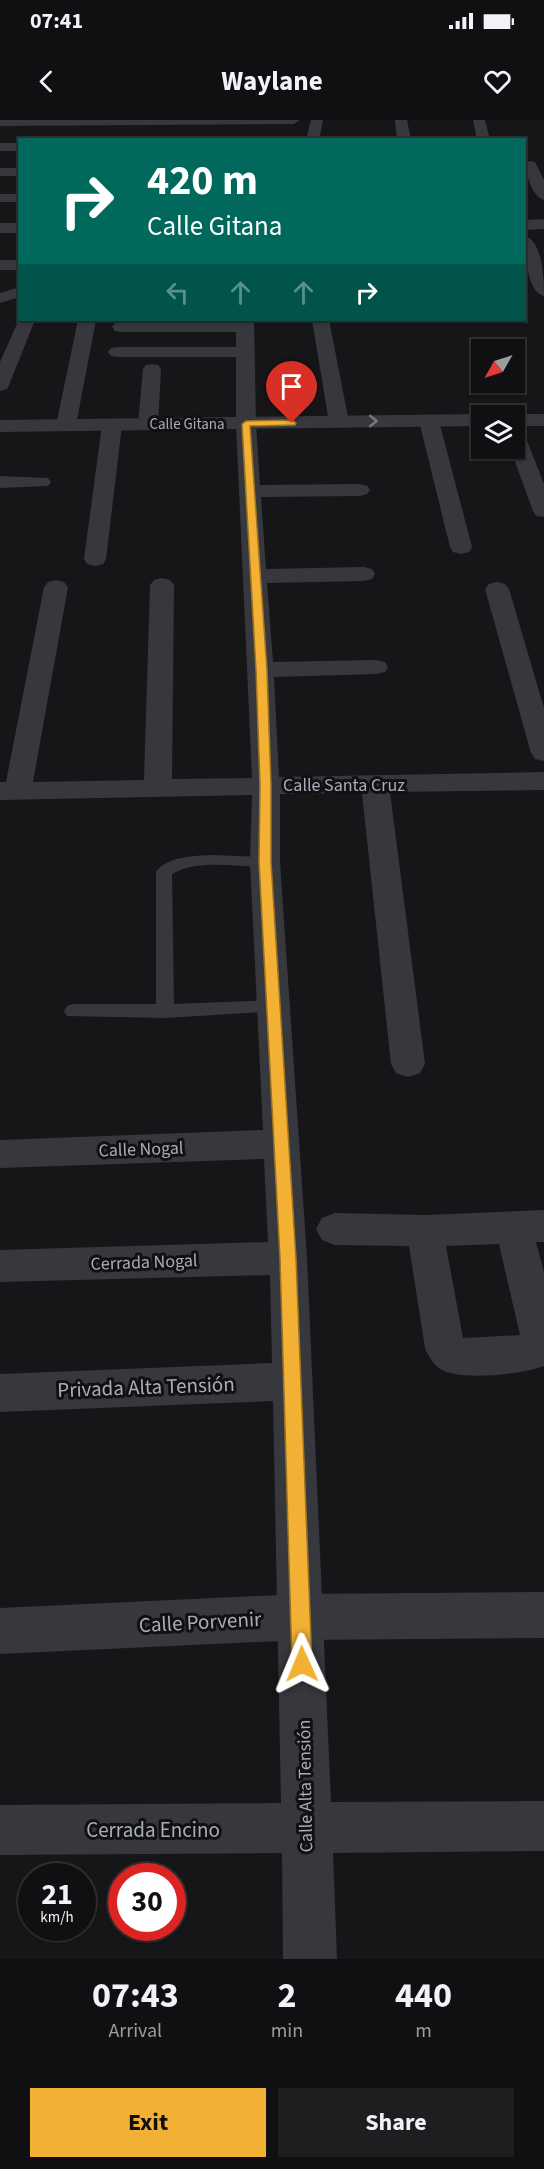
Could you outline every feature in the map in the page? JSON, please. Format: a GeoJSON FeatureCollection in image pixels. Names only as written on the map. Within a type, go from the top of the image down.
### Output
{"type":"FeatureCollection","features":[{"type":"Feature","properties":{"kind":"street"},"geometry":{"type":"LineString","coordinates":[[0,122],[294,120]]}},
{"type":"Feature","properties":{"kind":"street"},"geometry":{"type":"LineString","coordinates":[[312,138],[317,120]]}},
{"type":"Feature","properties":{"kind":"street"},"geometry":{"type":"LineString","coordinates":[[401,120],[404,138]]}},
{"type":"Feature","properties":{"kind":"street"},"geometry":{"type":"LineString","coordinates":[[478,120],[483,138]]}},
{"type":"Feature","properties":{"kind":"street"},"geometry":{"type":"LineString","coordinates":[[0,147],[18,147]]}},
{"type":"Feature","properties":{"kind":"street"},"geometry":{"type":"LineString","coordinates":[[526,191],[542,189],[533,164]]}},
{"type":"Feature","properties":{"kind":"street"},"geometry":{"type":"LineString","coordinates":[[0,172],[18,172]]}},
{"type":"Feature","properties":{"kind":"street"},"geometry":{"type":"LineString","coordinates":[[0,198],[18,198]]}},
{"type":"Feature","properties":{"kind":"street"},"geometry":{"type":"LineString","coordinates":[[526,225],[544,224]]}},
{"type":"Feature","properties":{"kind":"street"},"geometry":{"type":"LineString","coordinates":[[0,228],[18,228]]}},
{"type":"Feature","properties":{"kind":"street"},"geometry":{"type":"LineString","coordinates":[[531,252],[544,291]]}},
{"type":"Feature","properties":{"kind":"street"},"geometry":{"type":"LineString","coordinates":[[0,265],[18,265]]}},
{"type":"Feature","properties":{"kind":"street"},"geometry":{"type":"LineString","coordinates":[[0,385],[26,321]]}},
{"type":"Feature","properties":{"kind":"street"},"geometry":{"type":"LineString","coordinates":[[66,425],[87,321]]}},
{"type":"Feature","properties":{"kind":"street"},"geometry":{"type":"LineString","coordinates":[[320,321],[339,422]]}},
{"type":"Feature","properties":{"kind":"street"},"geometry":{"type":"LineString","coordinates":[[121,327],[244,333]]}},
{"type":"Feature","properties":{"kind":"street"},"geometry":{"type":"LineString","coordinates":[[117,352],[244,333]]}},
{"type":"Feature","properties":{"kind":"street","name":"Calle Alta Tensión"},"geometry":{"type":"LineString","coordinates":[[244,333],[246,424],[266,785],[265,862],[293,1381],[310,1959]]}},
{"type":"Feature","properties":{"kind":"street"},"geometry":{"type":"LineString","coordinates":[[148,424],[152,369]]}},
{"type":"Feature","properties":{"kind":"street","name":"Calle Gitana"},"geometry":{"type":"LineString","coordinates":[[0,426],[471,420]]}},
{"type":"Feature","properties":{"kind":"street"},"geometry":{"type":"LineString","coordinates":[[525,420],[544,420]]}},
{"type":"Feature","properties":{"kind":"street"},"geometry":{"type":"LineString","coordinates":[[429,421],[461,548]]}},
{"type":"Feature","properties":{"kind":"street"},"geometry":{"type":"LineString","coordinates":[[96,560],[112,425]]}},
{"type":"Feature","properties":{"kind":"street"},"geometry":{"type":"LineString","coordinates":[[524,459],[544,511]]}},
{"type":"Feature","properties":{"kind":"street"},"geometry":{"type":"LineString","coordinates":[[0,482],[41,482]]}},
{"type":"Feature","properties":{"kind":"street"},"geometry":{"type":"LineString","coordinates":[[251,491],[360,490]]}},
{"type":"Feature","properties":{"kind":"street"},"geometry":{"type":"LineString","coordinates":[[256,576],[364,574]]}},
{"type":"Feature","properties":{"kind":"street"},"geometry":{"type":"LineString","coordinates":[[158,787],[162,585]]}},
{"type":"Feature","properties":{"kind":"street"},"geometry":{"type":"LineString","coordinates":[[9,790],[56,587]]}},
{"type":"Feature","properties":{"kind":"street"},"geometry":{"type":"LineString","coordinates":[[497,589],[544,753]]}},
{"type":"Feature","properties":{"kind":"street"},"geometry":{"type":"LineString","coordinates":[[261,670],[376,667]]}},
{"type":"Feature","properties":{"kind":"street","name":"Calle Santa Cruz"},"geometry":{"type":"LineString","coordinates":[[9,790],[544,781]]}},
{"type":"Feature","properties":{"kind":"street"},"geometry":{"type":"LineString","coordinates":[[375,785],[408,1064]]}},
{"type":"Feature","properties":{"kind":"street","name":"Calle Nogal"},"geometry":{"type":"LineString","coordinates":[[0,1154],[282,1144]]}},
{"type":"Feature","properties":{"kind":"street"},"geometry":{"type":"LineString","coordinates":[[335,1228],[425,1231],[529,1227],[542,1343],[530,1353],[456,1357],[446,1348],[425,1231]]}},
{"type":"Feature","properties":{"kind":"street","name":"Cerrada Nogal"},"geometry":{"type":"LineString","coordinates":[[0,1266],[288,1258]]}},
{"type":"Feature","properties":{"kind":"street","name":"Privada Alta Tensión"},"geometry":{"type":"LineString","coordinates":[[0,1393],[293,1381]]}},
{"type":"Feature","properties":{"kind":"street","name":"Calle Porvenir"},"geometry":{"type":"LineString","coordinates":[[0,1631],[301,1617],[544,1615]]}},
{"type":"Feature","properties":{"kind":"street","name":"Cerrada Encino"},"geometry":{"type":"LineString","coordinates":[[0,1830],[544,1826]]}},
{"type":"Feature","properties":{"kind":"lane"},"geometry":{"type":"LineString","coordinates":[[165,1011],[165,872],[173,866],[186,863],[265,862]]}},
{"type":"Feature","properties":{"kind":"lane"},"geometry":{"type":"LineString","coordinates":[[73,1011],[165,1011],[273,1006]]}},
{"type":"Feature","properties":{"kind":"route"},"geometry":{"type":"LineString","coordinates":[[292,423],[246,424],[266,785],[265,862],[288,1258],[302,1664]]}}]}
